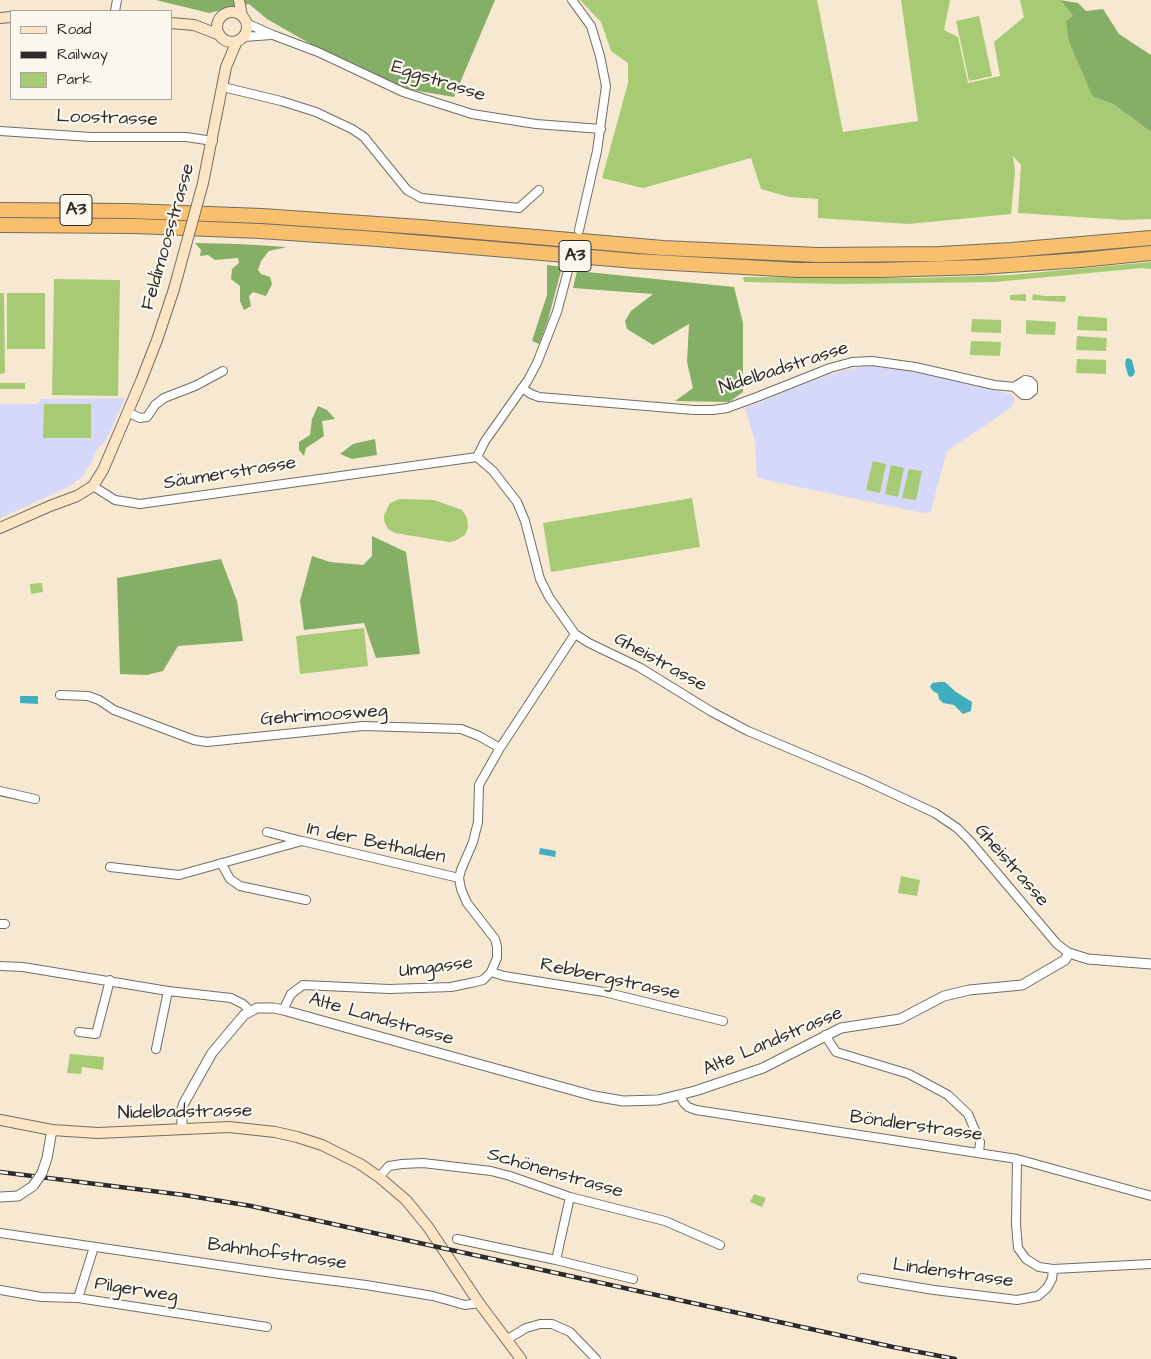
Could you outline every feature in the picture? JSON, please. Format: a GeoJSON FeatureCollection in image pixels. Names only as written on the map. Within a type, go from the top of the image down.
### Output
{"type":"FeatureCollection","features":[{"type":"Feature","properties":{"kind":"highway","name":"A3"},"geometry":{"type":"LineString","coordinates":[[0,210],[129,211],[270,217],[420,227],[663,248],[818,255],[940,254],[1002,251],[1151,238]]}},
{"type":"Feature","properties":{"kind":"highway","name":"A3"},"geometry":{"type":"LineString","coordinates":[[0,225],[135,226],[285,232],[425,242],[636,261],[798,270],[982,267],[1151,253]]}},
{"type":"Feature","properties":{"kind":"main road"},"geometry":{"type":"LineString","coordinates":[[172,23],[194,25],[219,20],[228,13],[233,0]]}},
{"type":"Feature","properties":{"kind":"main road"},"geometry":{"type":"LineString","coordinates":[[194,25],[230,42],[240,39],[247,32],[240,0]]}},
{"type":"Feature","properties":{"kind":"main road"},"geometry":{"type":"LineString","coordinates":[[228,13],[235,13],[244,19]]}},
{"type":"Feature","properties":{"kind":"main road"},"geometry":{"type":"LineString","coordinates":[[219,20],[218,28],[222,37]]}},
{"type":"Feature","properties":{"kind":"main road","name":"Feldimoosstrasse"},"geometry":{"type":"LineString","coordinates":[[93,486],[103,470],[157,340],[174,289],[213,141],[226,67],[222,37]]}},
{"type":"Feature","properties":{"kind":"main road","name":"Feldimoosstrasse"},"geometry":{"type":"LineString","coordinates":[[226,67],[240,39]]}},
{"type":"Feature","properties":{"kind":"main road"},"geometry":{"type":"LineString","coordinates":[[0,528],[77,496],[93,486]]}},
{"type":"Feature","properties":{"kind":"main road","name":"Nidelbadstrasse"},"geometry":{"type":"LineString","coordinates":[[0,1120],[52,1130],[98,1133],[229,1127],[261,1129],[322,1145],[379,1177],[406,1200],[428,1227],[479,1303]]}},
{"type":"Feature","properties":{"kind":"main road"},"geometry":{"type":"LineString","coordinates":[[479,1303],[521,1359]]}},
{"type":"Feature","properties":{"kind":"street"},"geometry":{"type":"LineString","coordinates":[[572,0],[591,26],[606,86],[601,129],[579,230]]}},
{"type":"Feature","properties":{"kind":"street","name":"Eggstrasse"},"geometry":{"type":"LineString","coordinates":[[244,19],[272,35],[318,52],[402,92],[472,114],[536,124],[601,129]]}},
{"type":"Feature","properties":{"kind":"street","name":"Eggstrasse"},"geometry":{"type":"LineString","coordinates":[[240,39],[272,35]]}},
{"type":"Feature","properties":{"kind":"street"},"geometry":{"type":"LineString","coordinates":[[223,88],[281,100],[316,112],[352,129],[364,137],[406,190],[422,198],[518,208],[539,190]]}},
{"type":"Feature","properties":{"kind":"street","name":"Loostrasse"},"geometry":{"type":"LineString","coordinates":[[0,131],[91,137],[186,137],[213,141]]}},
{"type":"Feature","properties":{"kind":"street"},"geometry":{"type":"LineString","coordinates":[[477,457],[485,441],[537,363],[557,312],[569,267]]}},
{"type":"Feature","properties":{"kind":"street","name":"Nidelbadstrasse"},"geometry":{"type":"LineString","coordinates":[[522,388],[539,397],[713,410],[742,402],[830,368],[852,362],[872,361],[900,364],[994,385],[1026,388]]}},
{"type":"Feature","properties":{"kind":"street"},"geometry":{"type":"LineString","coordinates":[[127,412],[140,418],[147,416],[155,405],[164,398],[195,386],[223,371]]}},
{"type":"Feature","properties":{"kind":"street","name":"Säumerstrasse"},"geometry":{"type":"LineString","coordinates":[[93,486],[115,500],[140,504],[477,457]]}},
{"type":"Feature","properties":{"kind":"street","name":"Gheistrasse"},"geometry":{"type":"LineString","coordinates":[[477,457],[493,471],[517,502],[526,521],[540,579],[553,604],[575,634],[589,643],[646,671],[712,712],[748,731],[864,780],[935,813],[957,828],[1057,944],[1069,953]]}},
{"type":"Feature","properties":{"kind":"street"},"geometry":{"type":"LineString","coordinates":[[459,878],[478,822],[479,786],[500,748],[575,634]]}},
{"type":"Feature","properties":{"kind":"street","name":"Gehrimoosweg"},"geometry":{"type":"LineString","coordinates":[[60,694],[88,696],[99,700],[114,710],[194,740],[207,742],[370,726],[461,729],[479,736],[500,748]]}},
{"type":"Feature","properties":{"kind":"street"},"geometry":{"type":"LineString","coordinates":[[0,791],[35,799]]}},
{"type":"Feature","properties":{"kind":"street"},"geometry":{"type":"LineString","coordinates":[[267,832],[302,841]]}},
{"type":"Feature","properties":{"kind":"street","name":"In der Bethalden"},"geometry":{"type":"LineString","coordinates":[[110,867],[179,875],[302,841],[459,878]]}},
{"type":"Feature","properties":{"kind":"street"},"geometry":{"type":"LineString","coordinates":[[221,863],[230,879],[240,886],[306,900]]}},
{"type":"Feature","properties":{"kind":"street","name":"Umgasse"},"geometry":{"type":"LineString","coordinates":[[283,1010],[290,994],[303,985],[389,989],[451,987],[483,980],[491,972],[497,958],[497,947],[495,939],[467,904],[459,878]]}},
{"type":"Feature","properties":{"kind":"street"},"geometry":{"type":"LineString","coordinates":[[1069,953],[1088,960],[1151,964]]}},
{"type":"Feature","properties":{"kind":"street","name":"Alte Landstrasse"},"geometry":{"type":"LineString","coordinates":[[250,1011],[257,1008],[283,1010],[594,1096],[614,1100],[658,1100],[680,1096],[763,1068],[841,1028],[900,1019],[944,996],[969,990],[1022,985],[1064,960],[1069,953]]}},
{"type":"Feature","properties":{"kind":"street"},"geometry":{"type":"LineString","coordinates":[[0,966],[23,967],[168,991],[231,998],[243,1004],[250,1011],[244,1015],[212,1053],[184,1103],[182,1109],[182,1129]]}},
{"type":"Feature","properties":{"kind":"street","name":"Rebbergstrasse"},"geometry":{"type":"LineString","coordinates":[[491,972],[504,976],[604,992],[723,1021]]}},
{"type":"Feature","properties":{"kind":"street"},"geometry":{"type":"LineString","coordinates":[[79,1032],[96,1034],[110,980]]}},
{"type":"Feature","properties":{"kind":"street"},"geometry":{"type":"LineString","coordinates":[[156,1049],[168,991]]}},
{"type":"Feature","properties":{"kind":"street"},"geometry":{"type":"LineString","coordinates":[[825,1036],[833,1049],[842,1055],[909,1074],[948,1095],[968,1114],[980,1142],[979,1153]]}},
{"type":"Feature","properties":{"kind":"street","name":"Böndlerstrasse"},"geometry":{"type":"LineString","coordinates":[[680,1096],[688,1107],[696,1110],[1017,1159],[1151,1196]]}},
{"type":"Feature","properties":{"kind":"street"},"geometry":{"type":"LineString","coordinates":[[0,1197],[18,1196],[33,1186],[42,1172],[47,1158],[52,1130]]}},
{"type":"Feature","properties":{"kind":"street"},"geometry":{"type":"LineString","coordinates":[[1017,1159],[1016,1224],[1018,1248],[1026,1259],[1039,1267],[1052,1269],[1151,1264]]}},
{"type":"Feature","properties":{"kind":"street","name":"Schönenstrasse"},"geometry":{"type":"LineString","coordinates":[[379,1177],[389,1166],[423,1163],[491,1171],[570,1197],[664,1221],[720,1245]]}},
{"type":"Feature","properties":{"kind":"street"},"geometry":{"type":"LineString","coordinates":[[556,1260],[570,1197]]}},
{"type":"Feature","properties":{"kind":"street","name":"Bahnhofstrasse"},"geometry":{"type":"LineString","coordinates":[[0,1233],[366,1285],[433,1296],[465,1305],[479,1303]]}},
{"type":"Feature","properties":{"kind":"street"},"geometry":{"type":"LineString","coordinates":[[457,1239],[634,1279]]}},
{"type":"Feature","properties":{"kind":"street"},"geometry":{"type":"LineString","coordinates":[[78,1298],[94,1247]]}},
{"type":"Feature","properties":{"kind":"street","name":"Lindenstrasse"},"geometry":{"type":"LineString","coordinates":[[862,1278],[934,1290],[1017,1300],[1038,1296],[1047,1288],[1052,1279],[1052,1269]]}},
{"type":"Feature","properties":{"kind":"street","name":"Pilgerweg"},"geometry":{"type":"LineString","coordinates":[[0,1290],[41,1298],[78,1298],[267,1327]]}},
{"type":"Feature","properties":{"kind":"street"},"geometry":{"type":"LineString","coordinates":[[506,1340],[526,1328],[540,1324],[552,1324],[570,1332],[596,1359]]}},
{"type":"Feature","properties":{"kind":"shaded area"},"geometry":{"type":"Polygon","coordinates":[[[864,366],[885,366],[923,373],[1011,394],[1015,399],[1012,407],[947,451],[930,513],[757,478],[755,441],[745,408],[806,383],[845,370],[864,366]]]}},
{"type":"Feature","properties":{"kind":"shaded area"},"geometry":{"type":"Polygon","coordinates":[[[125,398],[110,432],[103,444],[97,449],[91,464],[83,476],[72,485],[0,518],[0,404],[37,404],[42,399],[125,398]]]}},
{"type":"Feature","properties":{"kind":"green space"},"geometry":{"type":"Polygon","coordinates":[[[156,0],[495,0],[454,97],[382,85],[267,19],[249,4],[209,13],[156,0]]]}},
{"type":"Feature","properties":{"kind":"green space"},"geometry":{"type":"Polygon","coordinates":[[[580,0],[817,0],[843,132],[918,121],[901,0],[950,0],[944,30],[958,37],[968,83],[1000,76],[994,42],[1024,17],[1020,0],[1060,0],[1073,16],[1093,97],[1113,104],[1151,132],[1151,219],[1124,220],[1018,213],[1021,165],[1013,156],[1015,171],[1011,214],[909,224],[818,218],[818,199],[789,197],[761,189],[751,158],[643,188],[602,178],[628,83],[628,63],[611,51],[601,22],[580,0]]]}},
{"type":"Feature","properties":{"kind":"green space"},"geometry":{"type":"Polygon","coordinates":[[[1060,0],[1078,3],[1086,11],[1103,9],[1119,34],[1151,55],[1151,132],[1113,104],[1093,97],[1069,42],[1066,21],[1073,16],[1060,0]]]}},
{"type":"Feature","properties":{"kind":"green space"},"geometry":{"type":"Polygon","coordinates":[[[979,16],[992,76],[969,81],[956,21],[979,16]]]}},
{"type":"Feature","properties":{"kind":"green space"},"geometry":{"type":"Polygon","coordinates":[[[195,243],[287,247],[269,251],[261,261],[258,270],[261,274],[270,277],[272,284],[266,296],[253,292],[249,296],[251,306],[244,310],[240,301],[240,286],[231,279],[232,269],[239,263],[238,258],[215,260],[208,255],[200,256],[201,250],[195,243]]]}},
{"type":"Feature","properties":{"kind":"green space"},"geometry":{"type":"Polygon","coordinates":[[[1151,262],[1151,269],[1142,268],[995,282],[841,284],[744,282],[743,277],[915,278],[1010,275],[1151,262]]]}},
{"type":"Feature","properties":{"kind":"green space"},"geometry":{"type":"Polygon","coordinates":[[[547,265],[562,267],[548,320],[539,344],[532,341],[547,295],[547,265]]]}},
{"type":"Feature","properties":{"kind":"green space"},"geometry":{"type":"Polygon","coordinates":[[[577,271],[734,287],[743,323],[743,392],[729,402],[675,401],[693,388],[687,362],[689,324],[653,345],[627,329],[625,321],[631,311],[653,294],[573,288],[577,271]]]}},
{"type":"Feature","properties":{"kind":"green space"},"geometry":{"type":"Polygon","coordinates":[[[54,279],[120,280],[118,396],[52,395],[54,279]]]}},
{"type":"Feature","properties":{"kind":"green space"},"geometry":{"type":"Polygon","coordinates":[[[0,293],[4,293],[5,373],[0,374],[0,293]]]}},
{"type":"Feature","properties":{"kind":"green space"},"geometry":{"type":"Polygon","coordinates":[[[7,293],[45,293],[45,349],[7,349],[7,293]]]}},
{"type":"Feature","properties":{"kind":"green space"},"geometry":{"type":"Polygon","coordinates":[[[1026,294],[1026,301],[1010,300],[1010,295],[1026,294]]]}},
{"type":"Feature","properties":{"kind":"green space"},"geometry":{"type":"Polygon","coordinates":[[[1033,294],[1066,296],[1065,302],[1032,300],[1033,294]]]}},
{"type":"Feature","properties":{"kind":"green space"},"geometry":{"type":"Polygon","coordinates":[[[1078,316],[1107,318],[1107,331],[1077,330],[1078,316]]]}},
{"type":"Feature","properties":{"kind":"green space"},"geometry":{"type":"Polygon","coordinates":[[[972,319],[1001,320],[1001,333],[971,332],[972,319]]]}},
{"type":"Feature","properties":{"kind":"green space"},"geometry":{"type":"Polygon","coordinates":[[[1026,320],[1056,322],[1055,335],[1026,334],[1026,320]]]}},
{"type":"Feature","properties":{"kind":"green space"},"geometry":{"type":"Polygon","coordinates":[[[1077,336],[1107,338],[1106,351],[1076,350],[1077,336]]]}},
{"type":"Feature","properties":{"kind":"green space"},"geometry":{"type":"Polygon","coordinates":[[[971,341],[1001,342],[1000,356],[970,355],[971,341]]]}},
{"type":"Feature","properties":{"kind":"green space"},"geometry":{"type":"Polygon","coordinates":[[[1077,359],[1106,360],[1106,374],[1076,373],[1077,359]]]}},
{"type":"Feature","properties":{"kind":"green space"},"geometry":{"type":"Polygon","coordinates":[[[0,383],[25,383],[25,389],[0,389],[0,383]]]}},
{"type":"Feature","properties":{"kind":"green space"},"geometry":{"type":"Polygon","coordinates":[[[44,404],[91,404],[91,438],[43,438],[44,404]]]}},
{"type":"Feature","properties":{"kind":"green space"},"geometry":{"type":"Polygon","coordinates":[[[318,406],[327,410],[335,419],[322,421],[324,436],[306,448],[304,456],[299,450],[299,442],[310,435],[312,419],[318,406]]]}},
{"type":"Feature","properties":{"kind":"green space"},"geometry":{"type":"Polygon","coordinates":[[[375,439],[377,455],[352,459],[340,454],[353,444],[375,439]]]}},
{"type":"Feature","properties":{"kind":"green space"},"geometry":{"type":"Polygon","coordinates":[[[873,461],[886,464],[880,493],[866,490],[873,461]]]}},
{"type":"Feature","properties":{"kind":"green space"},"geometry":{"type":"Polygon","coordinates":[[[891,465],[904,468],[898,497],[885,494],[891,465]]]}},
{"type":"Feature","properties":{"kind":"green space"},"geometry":{"type":"Polygon","coordinates":[[[909,469],[922,471],[916,500],[902,498],[909,469]]]}},
{"type":"Feature","properties":{"kind":"green space"},"geometry":{"type":"Polygon","coordinates":[[[692,498],[700,547],[551,572],[543,523],[692,498]]]}},
{"type":"Feature","properties":{"kind":"green space"},"geometry":{"type":"Polygon","coordinates":[[[400,499],[434,500],[462,510],[467,518],[468,528],[465,535],[449,542],[395,533],[388,529],[384,521],[384,515],[390,503],[400,499]]]}},
{"type":"Feature","properties":{"kind":"green space"},"geometry":{"type":"Polygon","coordinates":[[[372,536],[406,552],[420,654],[376,658],[364,623],[304,630],[300,601],[312,556],[330,562],[363,565],[372,556],[372,536]]]}},
{"type":"Feature","properties":{"kind":"green space"},"geometry":{"type":"Polygon","coordinates":[[[221,559],[237,601],[243,641],[178,646],[163,671],[147,675],[120,674],[117,578],[221,559]]]}},
{"type":"Feature","properties":{"kind":"green space"},"geometry":{"type":"Polygon","coordinates":[[[42,583],[43,592],[31,594],[30,584],[42,583]]]}},
{"type":"Feature","properties":{"kind":"green space"},"geometry":{"type":"Polygon","coordinates":[[[364,628],[368,666],[300,674],[296,636],[364,628]]]}},
{"type":"Feature","properties":{"kind":"green space"},"geometry":{"type":"Polygon","coordinates":[[[901,876],[920,880],[917,896],[898,893],[901,876]]]}},
{"type":"Feature","properties":{"kind":"green space"},"geometry":{"type":"Polygon","coordinates":[[[70,1054],[104,1057],[103,1070],[82,1067],[81,1074],[67,1073],[70,1054]]]}},
{"type":"Feature","properties":{"kind":"green space"},"geometry":{"type":"Polygon","coordinates":[[[754,1194],[766,1198],[762,1207],[750,1202],[754,1194]]]}},
{"type":"Feature","properties":{"kind":"water"},"geometry":{"type":"Polygon","coordinates":[[[1128,358],[1132,360],[1135,372],[1130,377],[1125,364],[1128,358]]]}},
{"type":"Feature","properties":{"kind":"water"},"geometry":{"type":"Polygon","coordinates":[[[945,682],[972,702],[971,711],[963,714],[954,705],[943,703],[939,699],[938,694],[930,687],[932,683],[945,682]]]}},
{"type":"Feature","properties":{"kind":"water"},"geometry":{"type":"Polygon","coordinates":[[[20,696],[38,696],[38,704],[20,703],[20,696]]]}},
{"type":"Feature","properties":{"kind":"water"},"geometry":{"type":"Polygon","coordinates":[[[540,848],[556,851],[555,857],[539,854],[540,848]]]}},
{"type":"Feature","properties":{"kind":"railway"},"geometry":{"type":"LineString","coordinates":[[0,1172],[184,1195],[251,1206],[955,1359]]}}]}
